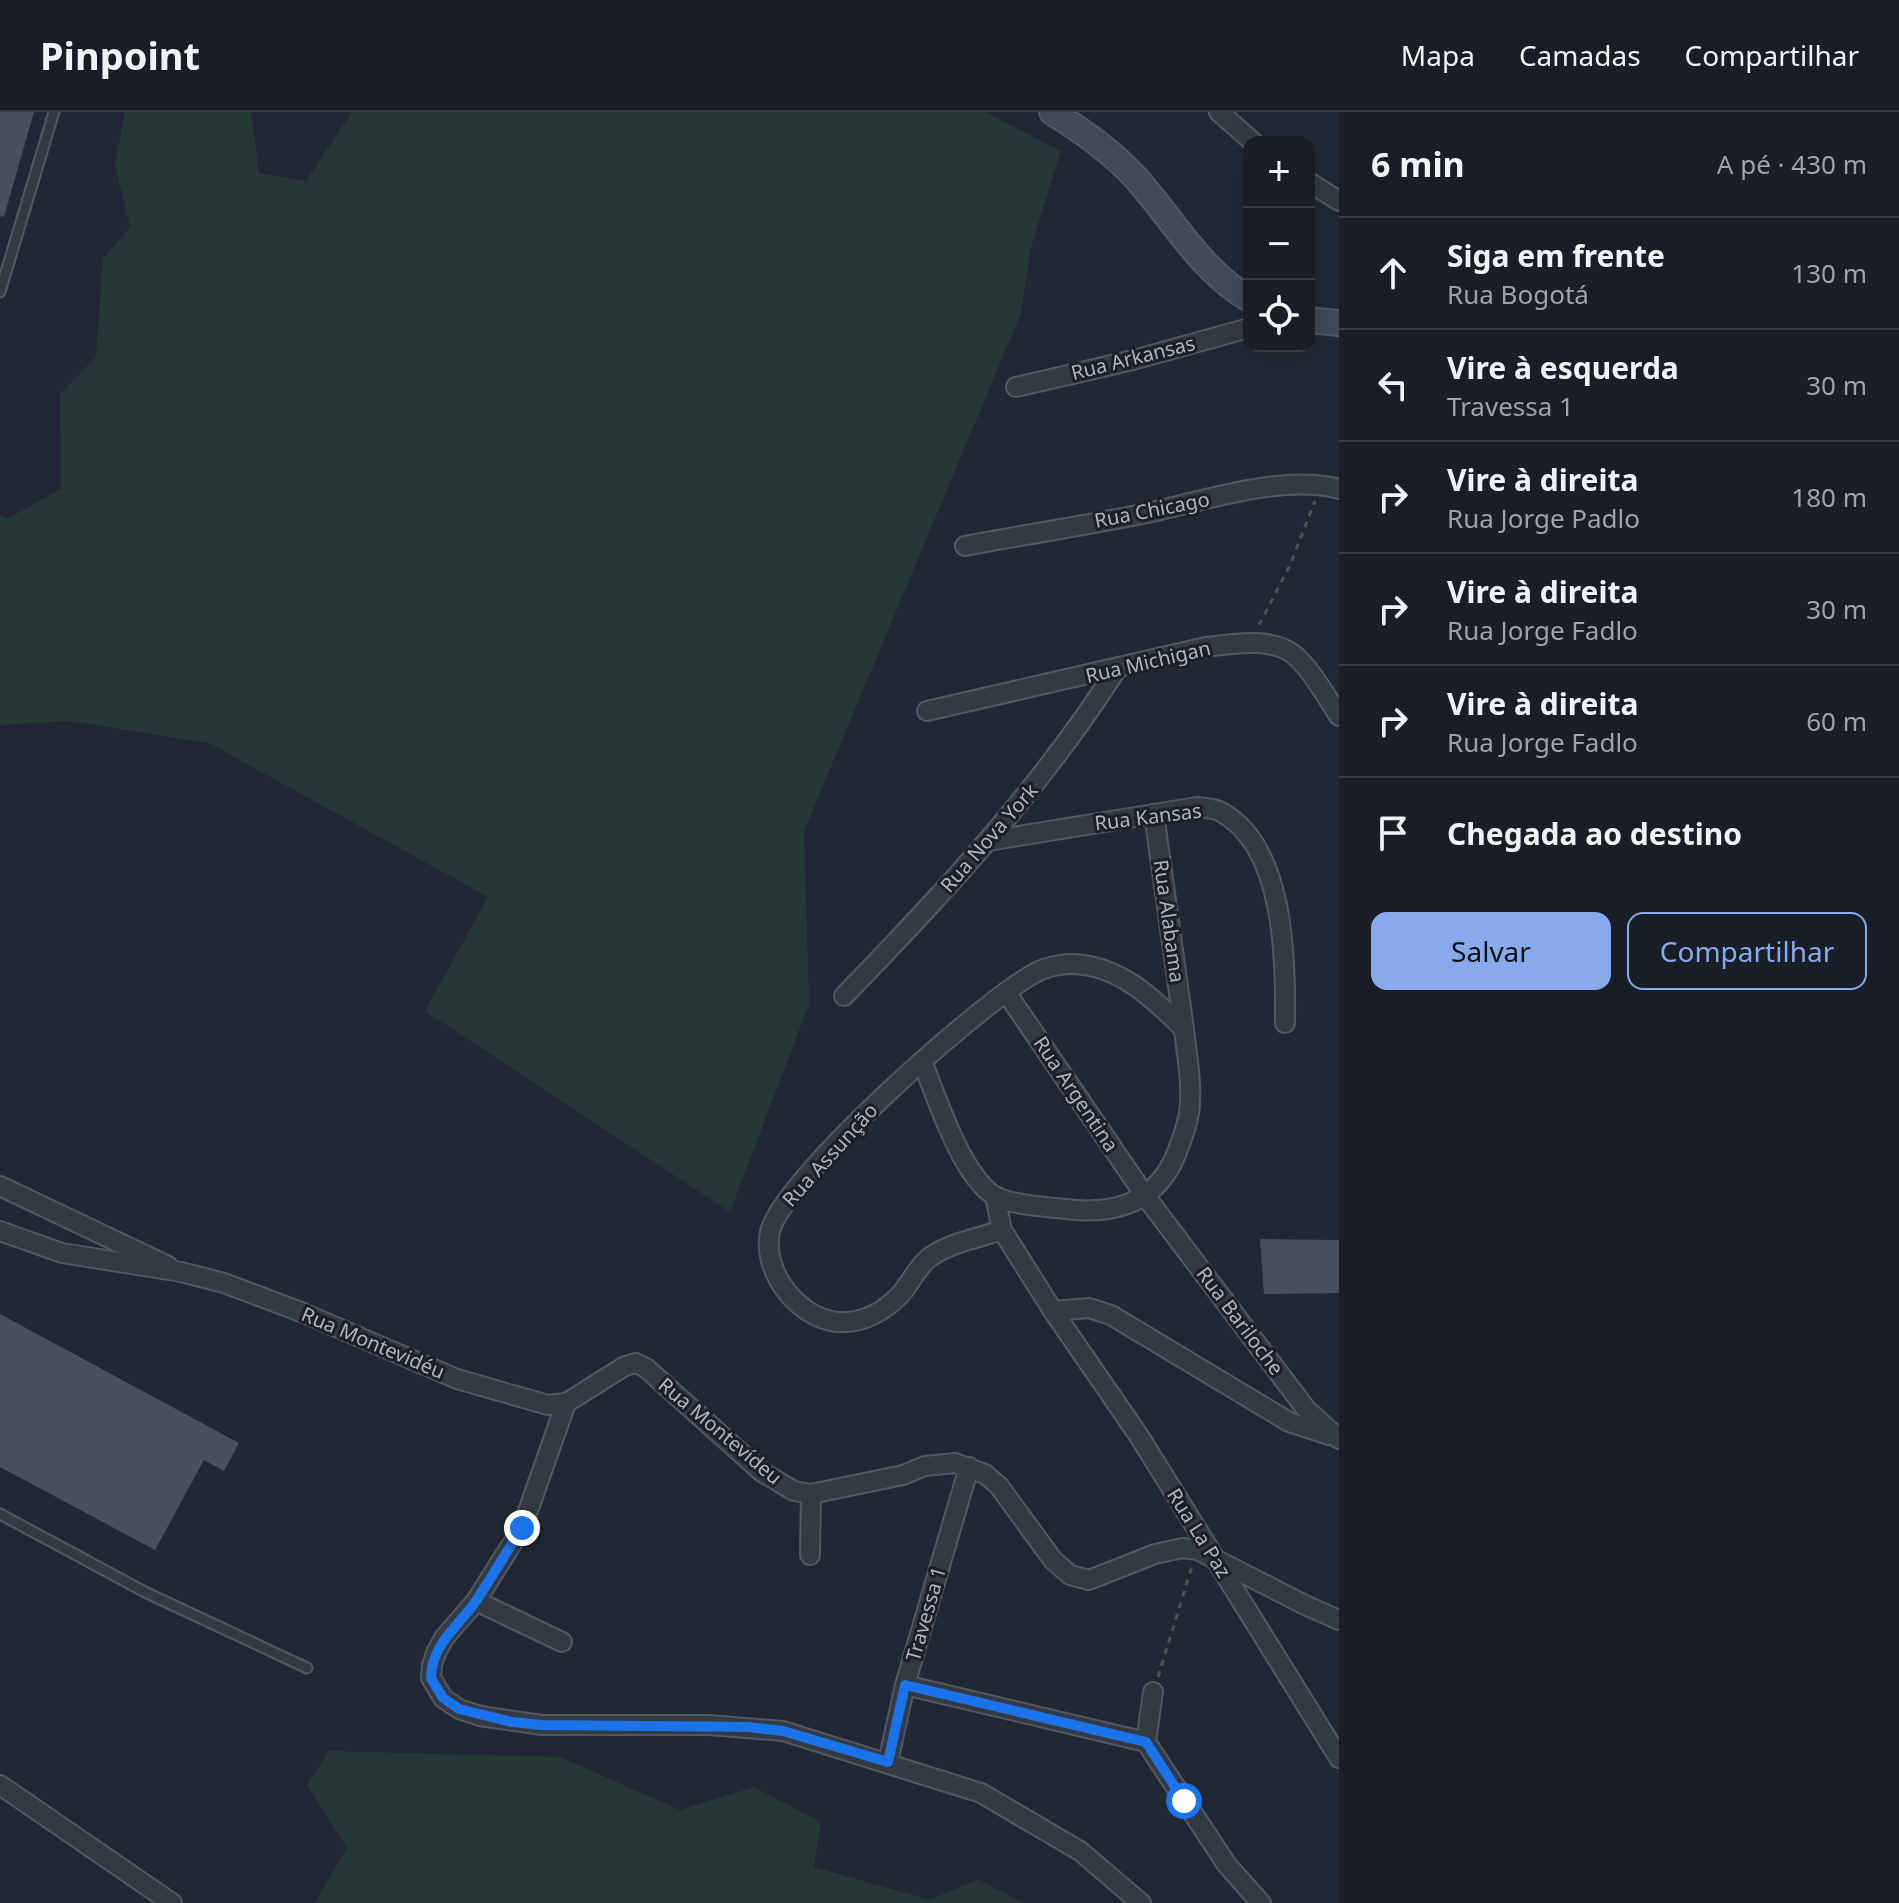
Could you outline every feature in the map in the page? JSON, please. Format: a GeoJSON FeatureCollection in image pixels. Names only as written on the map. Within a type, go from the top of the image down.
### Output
{"type":"FeatureCollection","features":[{"type":"Feature","properties":{"kind":"main road"},"geometry":{"type":"LineString","coordinates":[[1052,112],[1109,151],[1135,177],[1213,271],[1243,294]]}},
{"type":"Feature","properties":{"kind":"main road"},"geometry":{"type":"LineString","coordinates":[[1315,321],[1339,323]]}},
{"type":"Feature","properties":{"kind":"street"},"geometry":{"type":"LineString","coordinates":[[1219,112],[1246,136]]}},
{"type":"Feature","properties":{"kind":"street"},"geometry":{"type":"LineString","coordinates":[[1315,186],[1339,201]]}},
{"type":"Feature","properties":{"kind":"street","name":"Rua Arkansas"},"geometry":{"type":"LineString","coordinates":[[1016,387],[1133,360],[1243,330]]}},
{"type":"Feature","properties":{"kind":"street","name":"Rua Chicago"},"geometry":{"type":"LineString","coordinates":[[965,546],[1242,492],[1289,485],[1330,487]]}},
{"type":"Feature","properties":{"kind":"street","name":"Rua Michigan"},"geometry":{"type":"LineString","coordinates":[[927,711],[1206,647],[1250,643],[1281,648],[1294,655],[1339,716]]}},
{"type":"Feature","properties":{"kind":"street","name":"Rua Nova York"},"geometry":{"type":"LineString","coordinates":[[844,996],[918,920],[1034,786],[1118,667]]}},
{"type":"Feature","properties":{"kind":"street","name":"Rua Kansas"},"geometry":{"type":"LineString","coordinates":[[988,841],[1197,807],[1218,810],[1235,820],[1255,845],[1271,882],[1282,934],[1285,1023]]}},
{"type":"Feature","properties":{"kind":"street","name":"Rua Alabama"},"geometry":{"type":"LineString","coordinates":[[1146,1197],[1174,1163],[1190,1103],[1184,1029],[1154,814]]}},
{"type":"Feature","properties":{"kind":"street","name":"Rua Assunção"},"geometry":{"type":"LineString","coordinates":[[1002,1230],[941,1250],[927,1259],[899,1296],[878,1313],[854,1321],[827,1321],[794,1302],[771,1260],[770,1231],[791,1193],[922,1061],[1006,992],[1038,971],[1073,964],[1102,970],[1130,981],[1157,1001],[1184,1029]]}},
{"type":"Feature","properties":{"kind":"street","name":"Rua Argentina"},"geometry":{"type":"LineString","coordinates":[[1006,992],[1146,1197]]}},
{"type":"Feature","properties":{"kind":"street"},"geometry":{"type":"LineString","coordinates":[[922,1061],[948,1127],[969,1165],[995,1196],[1002,1230],[1053,1311],[1089,1308],[1111,1315],[1289,1422],[1337,1438]]}},
{"type":"Feature","properties":{"kind":"street","name":"Rua Montevidéu"},"geometry":{"type":"LineString","coordinates":[[0,1186],[181,1272]]}},
{"type":"Feature","properties":{"kind":"street"},"geometry":{"type":"LineString","coordinates":[[995,1196],[1033,1206],[1073,1210],[1114,1208],[1146,1197]]}},
{"type":"Feature","properties":{"kind":"street","name":"Rua Bariloche"},"geometry":{"type":"LineString","coordinates":[[1146,1197],[1306,1409],[1337,1438]]}},
{"type":"Feature","properties":{"kind":"street","name":"Rua Montevidéu"},"geometry":{"type":"LineString","coordinates":[[0,1231],[62,1253],[181,1272],[224,1283],[301,1312],[457,1379],[548,1405],[566,1403]]}},
{"type":"Feature","properties":{"kind":"street","name":"Rua La Paz"},"geometry":{"type":"LineString","coordinates":[[1053,1311],[1139,1436],[1205,1554],[1339,1758]]}},
{"type":"Feature","properties":{"kind":"street","name":"Rua Montevídeu"},"geometry":{"type":"LineString","coordinates":[[566,1403],[625,1366],[636,1363],[646,1368],[762,1472],[794,1491],[811,1494]]}},
{"type":"Feature","properties":{"kind":"street"},"geometry":{"type":"LineString","coordinates":[[566,1403],[522,1528],[476,1601],[444,1638],[436,1653],[431,1678],[443,1698],[459,1709],[480,1716],[542,1725],[709,1725],[783,1731],[981,1793],[1080,1851],[1141,1903]]}},
{"type":"Feature","properties":{"kind":"street"},"geometry":{"type":"LineString","coordinates":[[810,1555],[811,1494],[860,1485],[941,1463],[955,1463],[985,1474],[999,1486],[1053,1560],[1070,1575],[1089,1580],[1155,1554],[1183,1548],[1205,1554],[1339,1620]]}},
{"type":"Feature","properties":{"kind":"street","name":"Travessa 1"},"geometry":{"type":"LineString","coordinates":[[888,1762],[905,1685],[969,1467]]}},
{"type":"Feature","properties":{"kind":"street"},"geometry":{"type":"LineString","coordinates":[[476,1601],[562,1642]]}},
{"type":"Feature","properties":{"kind":"street"},"geometry":{"type":"LineString","coordinates":[[905,1685],[1146,1742]]}},
{"type":"Feature","properties":{"kind":"street"},"geometry":{"type":"LineString","coordinates":[[1153,1692],[1146,1742],[1227,1865],[1261,1903]]}},
{"type":"Feature","properties":{"kind":"street"},"geometry":{"type":"LineString","coordinates":[[0,1785],[172,1903]]}},
{"type":"Feature","properties":{"kind":"lane"},"geometry":{"type":"LineString","coordinates":[[0,292],[54,112]]}},
{"type":"Feature","properties":{"kind":"lane"},"geometry":{"type":"LineString","coordinates":[[0,1514],[145,1592],[307,1668]]}},
{"type":"Feature","properties":{"kind":"path"},"geometry":{"type":"LineString","coordinates":[[1250,643],[1330,487]]}},
{"type":"Feature","properties":{"kind":"path"},"geometry":{"type":"LineString","coordinates":[[1153,1692],[1205,1554]]}},
{"type":"Feature","properties":{"kind":"shaded area"},"geometry":{"type":"Polygon","coordinates":[[[125,112],[251,112],[259,173],[306,181],[352,112],[985,112],[1061,151],[1031,247],[1021,313],[804,831],[809,1004],[730,1212],[425,1011],[488,897],[209,743],[69,721],[0,725],[0,515],[7,519],[61,489],[60,394],[96,357],[103,259],[130,227],[115,165],[125,112]]]}},
{"type":"Feature","properties":{"kind":"shaded area"},"geometry":{"type":"Polygon","coordinates":[[[329,1751],[560,1757],[680,1810],[754,1787],[821,1822],[814,1867],[930,1900],[978,1879],[1023,1903],[315,1903],[347,1848],[307,1785],[329,1751]]]}},
{"type":"Feature","properties":{"kind":"building"},"geometry":{"type":"Polygon","coordinates":[[[0,112],[34,112],[4,217],[0,216],[0,112]]]}},
{"type":"Feature","properties":{"kind":"building"},"geometry":{"type":"Polygon","coordinates":[[[1260,1239],[1339,1240],[1339,1293],[1264,1294],[1260,1239]]]}},
{"type":"Feature","properties":{"kind":"building"},"geometry":{"type":"Polygon","coordinates":[[[0,1314],[239,1443],[224,1471],[204,1460],[155,1550],[0,1467],[0,1314]]]}},
{"type":"Feature","properties":{"kind":"route"},"geometry":{"type":"LineString","coordinates":[[522,1528],[476,1601],[444,1638],[436,1653],[431,1678],[443,1698],[459,1709],[480,1716],[542,1725],[709,1725],[783,1731],[888,1762],[905,1685],[1146,1742],[1184,1801]]}}]}
